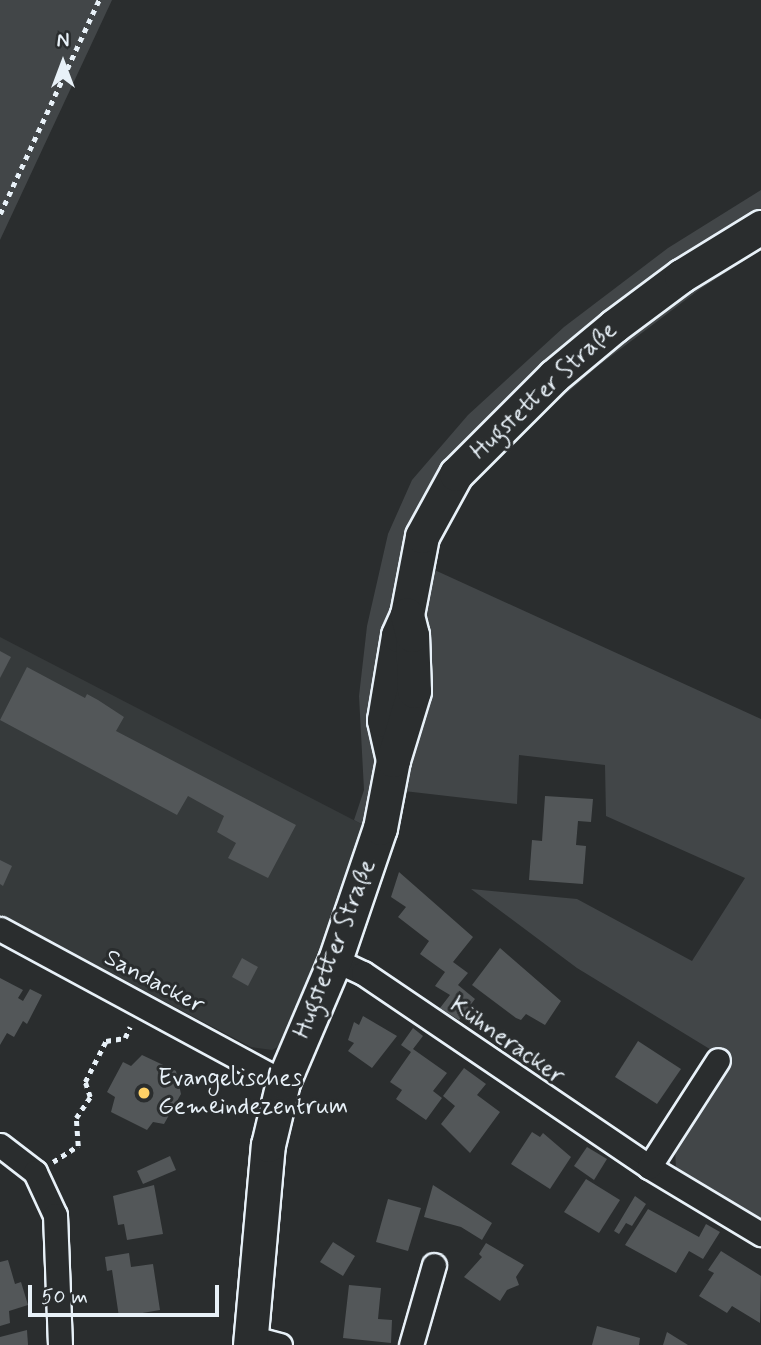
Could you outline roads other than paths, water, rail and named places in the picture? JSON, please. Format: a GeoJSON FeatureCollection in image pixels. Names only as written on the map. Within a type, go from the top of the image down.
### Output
{"type":"FeatureCollection","features":[{"type":"Feature","properties":{"kind":"street","name":"Hugstetter Straße"},"geometry":{"type":"LineString","coordinates":[[260,1342],[268,1145],[283,1082],[335,960],[380,828],[393,760],[384,720],[386,688],[407,615],[422,536],[456,474],[525,403],[614,326],[681,275],[761,227]]}},
{"type":"Feature","properties":{"kind":"street","name":"Sandacker"},"geometry":{"type":"LineString","coordinates":[[0,929],[283,1082]]}},
{"type":"Feature","properties":{"kind":"street","name":"Kühneracker"},"geometry":{"type":"LineString","coordinates":[[335,960],[363,973],[649,1167],[761,1234]]}},
{"type":"Feature","properties":{"kind":"street"},"geometry":{"type":"LineString","coordinates":[[649,1167],[718,1060]]}},
{"type":"Feature","properties":{"kind":"street"},"geometry":{"type":"LineString","coordinates":[[0,1145],[35,1172],[55,1215],[60,1345]]}},
{"type":"Feature","properties":{"kind":"street"},"geometry":{"type":"LineString","coordinates":[[411,1345],[434,1265]]}},
{"type":"Feature","properties":{"kind":"place","name":"Evangelisches Gemeindezentrum"},"geometry":{"type":"Point","coordinates":[144,1093]}}]}
